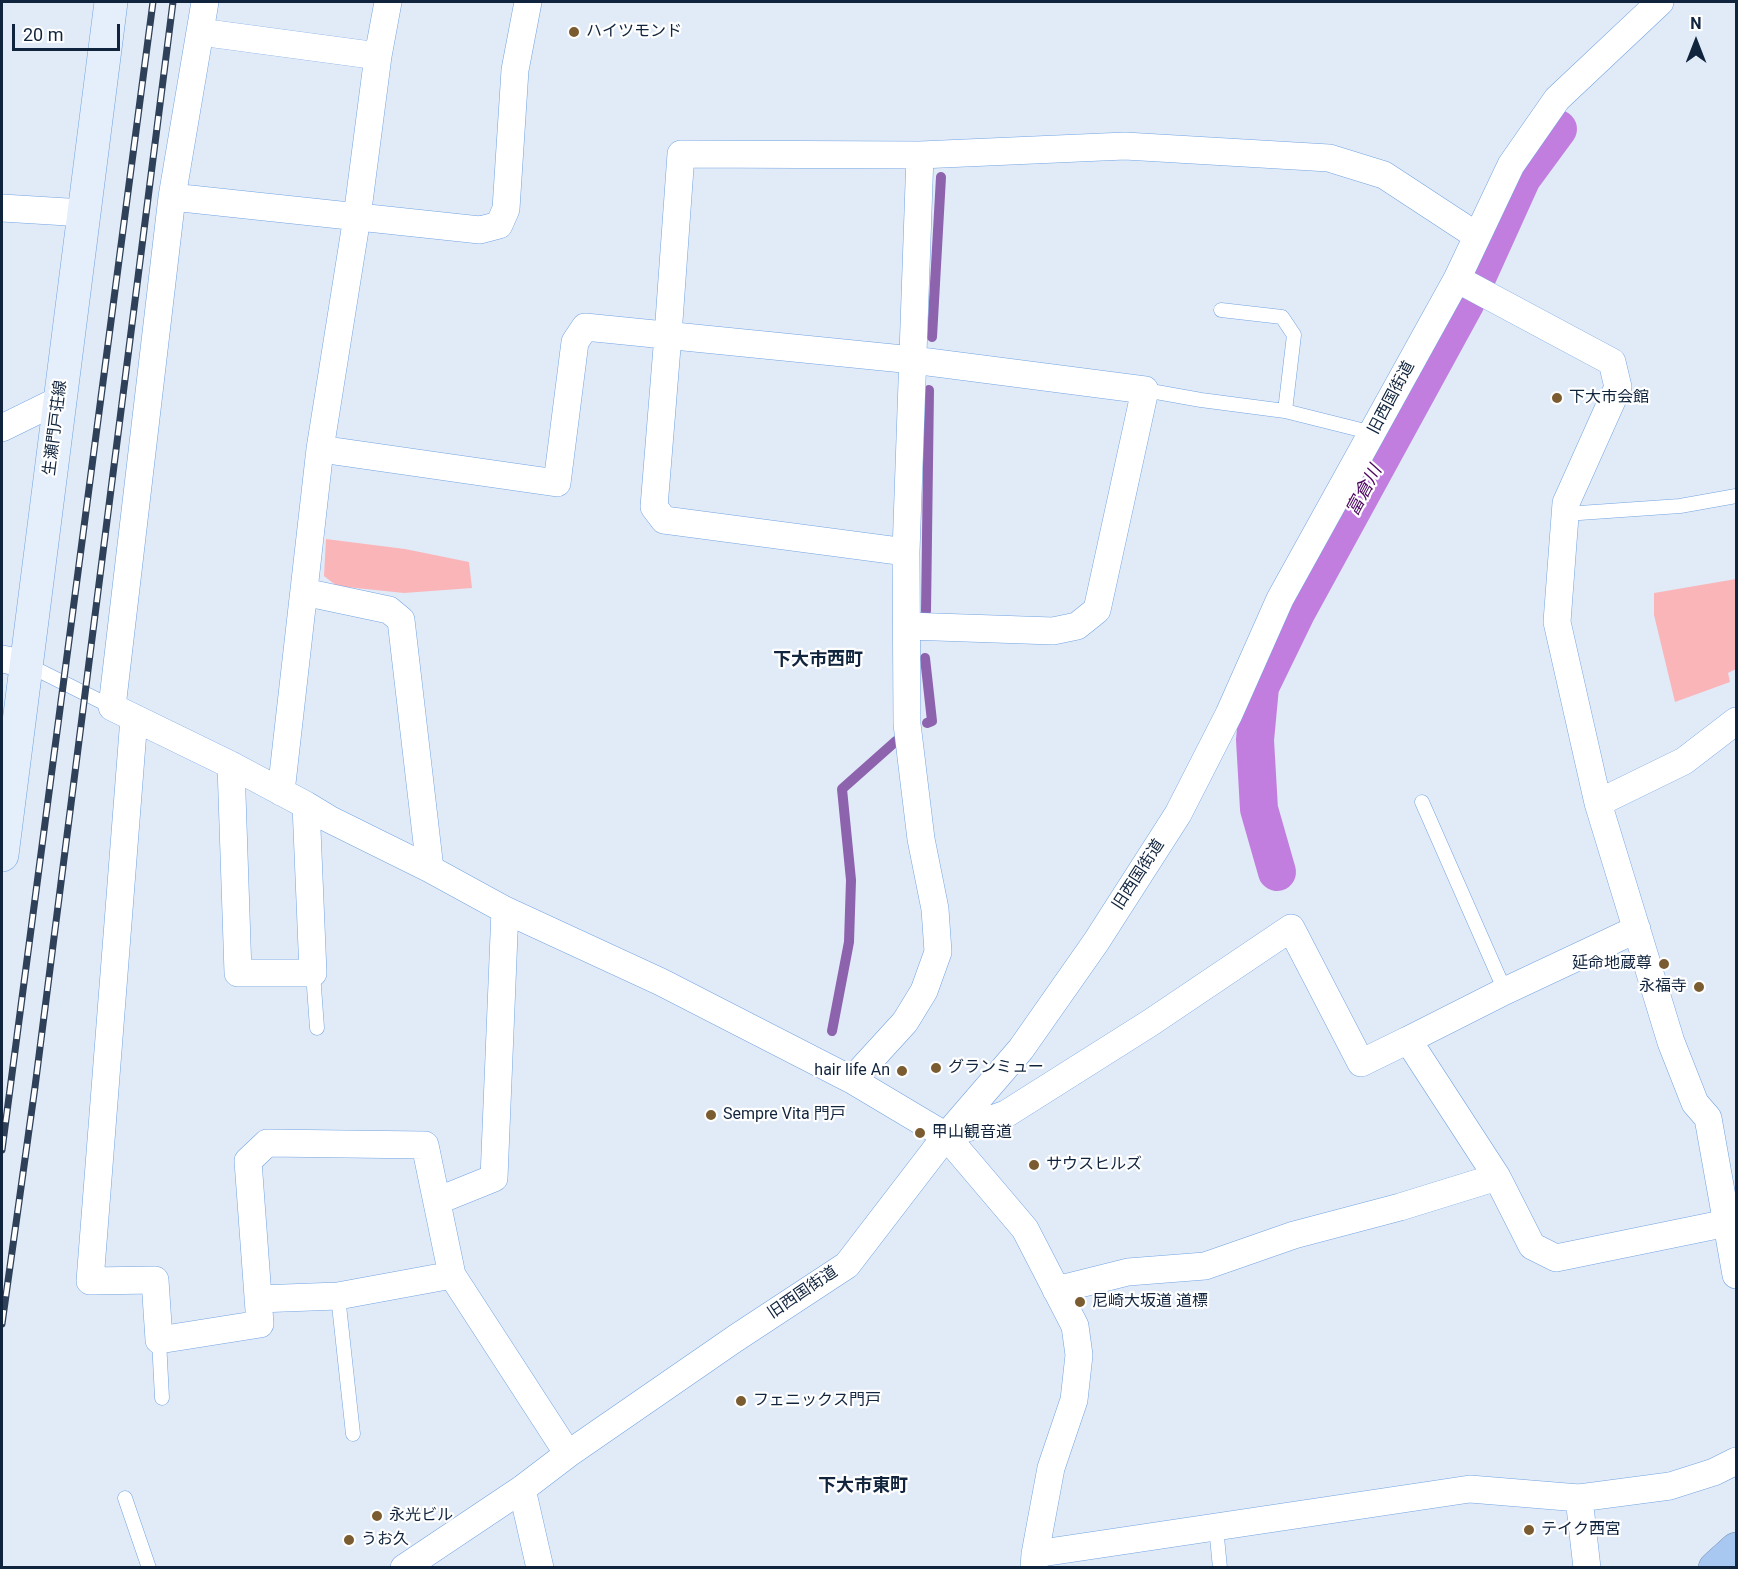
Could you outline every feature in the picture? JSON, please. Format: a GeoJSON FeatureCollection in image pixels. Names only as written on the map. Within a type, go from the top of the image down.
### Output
{"type":"FeatureCollection","features":[{"type":"Feature","properties":{"kind":"highway"},"geometry":{"type":"LineString","coordinates":[[1715,1568],[1737,1549]]}},
{"type":"Feature","properties":{"kind":"main road","name":"生瀬門戸荘線"},"geometry":{"type":"LineString","coordinates":[[2,855],[14,661],[59,400],[111,2]]}},
{"type":"Feature","properties":{"kind":"street"},"geometry":{"type":"LineString","coordinates":[[205,2],[172,197],[123,712],[90,1281],[155,1280],[159,1340],[260,1324],[248,1161],[267,1143],[425,1145],[452,1275],[568,1454]]}},
{"type":"Feature","properties":{"kind":"street"},"geometry":{"type":"LineString","coordinates":[[280,792],[320,448],[388,2]]}},
{"type":"Feature","properties":{"kind":"street"},"geometry":{"type":"LineString","coordinates":[[172,197],[480,230],[499,225],[506,209],[515,70],[528,2]]}},
{"type":"Feature","properties":{"kind":"street","name":"旧西国街道"},"geometry":{"type":"LineString","coordinates":[[404,1568],[522,1489],[568,1454],[727,1344],[847,1265],[946,1136],[1021,1049],[1096,942],[1178,814],[1229,714],[1280,599],[1373,433],[1466,284],[1477,236],[1511,165],[1557,99],[1660,2]]}},
{"type":"Feature","properties":{"kind":"street"},"geometry":{"type":"LineString","coordinates":[[200,32],[378,56]]}},
{"type":"Feature","properties":{"kind":"street"},"geometry":{"type":"LineString","coordinates":[[906,552],[664,520],[654,507],[681,154],[920,155],[1125,146],[1329,158],[1384,175],[1477,236]]}},
{"type":"Feature","properties":{"kind":"street"},"geometry":{"type":"LineString","coordinates":[[852,1080],[905,1022],[924,991],[938,952],[935,909],[921,839],[907,724],[906,552],[920,155]]}},
{"type":"Feature","properties":{"kind":"street"},"geometry":{"type":"LineString","coordinates":[[2,208],[84,213]]}},
{"type":"Feature","properties":{"kind":"street"},"geometry":{"type":"LineString","coordinates":[[1466,284],[1612,362],[1618,387],[1566,503],[1557,622],[1598,803],[1671,1042],[1695,1103],[1708,1118],[1729,1208],[1737,1275]]}},
{"type":"Feature","properties":{"kind":"street"},"geometry":{"type":"LineString","coordinates":[[320,448],[557,483],[575,342],[585,327],[913,360],[1145,390],[1097,610],[1077,626],[1053,631],[907,626]]}},
{"type":"Feature","properties":{"kind":"street"},"geometry":{"type":"LineString","coordinates":[[2,428],[59,400]]}},
{"type":"Feature","properties":{"kind":"street"},"geometry":{"type":"LineString","coordinates":[[304,592],[389,610],[401,620],[430,869]]}},
{"type":"Feature","properties":{"kind":"street"},"geometry":{"type":"LineString","coordinates":[[123,712],[231,765],[329,819],[506,910],[661,982],[852,1080],[946,1136],[1025,1229],[1075,1326],[1078,1355],[1074,1400],[1051,1468],[1034,1561],[1216,1527],[1470,1490],[1579,1498],[1670,1486],[1714,1472],[1737,1461]]}},
{"type":"Feature","properties":{"kind":"street"},"geometry":{"type":"LineString","coordinates":[[1598,803],[1684,761],[1737,721]]}},
{"type":"Feature","properties":{"kind":"street"},"geometry":{"type":"LineString","coordinates":[[231,765],[238,973],[313,973],[306,805]]}},
{"type":"Feature","properties":{"kind":"street"},"geometry":{"type":"LineString","coordinates":[[436,1201],[494,1178],[506,910]]}},
{"type":"Feature","properties":{"kind":"street"},"geometry":{"type":"LineString","coordinates":[[946,1136],[1006,1114],[1150,1023],[1291,928],[1361,1063],[1505,991],[1637,929]]}},
{"type":"Feature","properties":{"kind":"street"},"geometry":{"type":"LineString","coordinates":[[1408,1040],[1497,1177],[1532,1246],[1556,1258],[1729,1208]]}},
{"type":"Feature","properties":{"kind":"street"},"geometry":{"type":"LineString","coordinates":[[1056,1290],[1128,1272],[1205,1266],[1294,1235],[1400,1207],[1497,1177]]}},
{"type":"Feature","properties":{"kind":"street"},"geometry":{"type":"LineString","coordinates":[[258,1299],[338,1296],[452,1275]]}},
{"type":"Feature","properties":{"kind":"street"},"geometry":{"type":"LineString","coordinates":[[522,1489],[540,1568]]}},
{"type":"Feature","properties":{"kind":"street"},"geometry":{"type":"LineString","coordinates":[[1579,1498],[1587,1568]]}},
{"type":"Feature","properties":{"kind":"lane"},"geometry":{"type":"LineString","coordinates":[[1221,310],[1282,317],[1294,335],[1285,411]]}},
{"type":"Feature","properties":{"kind":"lane"},"geometry":{"type":"LineString","coordinates":[[1145,390],[1285,411],[1373,433]]}},
{"type":"Feature","properties":{"kind":"lane"},"geometry":{"type":"LineString","coordinates":[[1565,514],[1680,506],[1737,496]]}},
{"type":"Feature","properties":{"kind":"lane"},"geometry":{"type":"LineString","coordinates":[[14,661],[123,712]]}},
{"type":"Feature","properties":{"kind":"lane"},"geometry":{"type":"LineString","coordinates":[[1422,802],[1505,991]]}},
{"type":"Feature","properties":{"kind":"lane"},"geometry":{"type":"LineString","coordinates":[[313,973],[317,1028]]}},
{"type":"Feature","properties":{"kind":"lane"},"geometry":{"type":"LineString","coordinates":[[338,1296],[353,1434]]}},
{"type":"Feature","properties":{"kind":"lane"},"geometry":{"type":"LineString","coordinates":[[159,1340],[162,1398]]}},
{"type":"Feature","properties":{"kind":"lane"},"geometry":{"type":"LineString","coordinates":[[125,1498],[149,1568]]}},
{"type":"Feature","properties":{"kind":"lane"},"geometry":{"type":"LineString","coordinates":[[1216,1527],[1220,1568]]}},
{"type":"Feature","properties":{"kind":"shaded area"},"geometry":{"type":"Polygon","coordinates":[[[326,539],[405,549],[469,562],[472,588],[404,593],[337,586],[324,576],[326,539]]]}},
{"type":"Feature","properties":{"kind":"shaded area"},"geometry":{"type":"Polygon","coordinates":[[[1736,579],[1736,669],[1728,673],[1730,682],[1675,702],[1654,615],[1654,593],[1736,579]]]}},
{"type":"Feature","properties":{"kind":"waterway","name":"富倉川"},"geometry":{"type":"LineString","coordinates":[[1277,872],[1259,809],[1255,740],[1260,687],[1296,613],[1465,304],[1522,178],[1558,129]]}},
{"type":"Feature","properties":{"kind":"waterway"},"geometry":{"type":"LineString","coordinates":[[932,337],[941,177]]}},
{"type":"Feature","properties":{"kind":"waterway"},"geometry":{"type":"LineString","coordinates":[[926,611],[929,390]]}},
{"type":"Feature","properties":{"kind":"waterway"},"geometry":{"type":"LineString","coordinates":[[925,658],[932,721],[927,723]]}},
{"type":"Feature","properties":{"kind":"waterway"},"geometry":{"type":"LineString","coordinates":[[832,1031],[849,942],[851,880],[842,789],[896,741]]}},
{"type":"Feature","properties":{"kind":"railway"},"geometry":{"type":"LineString","coordinates":[[2,1150],[153,2]]}},
{"type":"Feature","properties":{"kind":"railway"},"geometry":{"type":"LineString","coordinates":[[2,1324],[35,1087],[173,2]]}},
{"type":"Feature","properties":{"kind":"place","name":"ハイツモンド"},"geometry":{"type":"Point","coordinates":[574,32]}},
{"type":"Feature","properties":{"kind":"place","name":"下大市会館"},"geometry":{"type":"Point","coordinates":[1557,398]}},
{"type":"Feature","properties":{"kind":"place","name":"延命地蔵尊"},"geometry":{"type":"Point","coordinates":[1664,964]}},
{"type":"Feature","properties":{"kind":"place","name":"永福寺"},"geometry":{"type":"Point","coordinates":[1699,987]}},
{"type":"Feature","properties":{"kind":"place","name":"グランミュー"},"geometry":{"type":"Point","coordinates":[936,1068]}},
{"type":"Feature","properties":{"kind":"place","name":"hair life An"},"geometry":{"type":"Point","coordinates":[902,1071]}},
{"type":"Feature","properties":{"kind":"place","name":"Sempre Vita 門戸"},"geometry":{"type":"Point","coordinates":[711,1115]}},
{"type":"Feature","properties":{"kind":"place","name":"甲山観音道"},"geometry":{"type":"Point","coordinates":[920,1133]}},
{"type":"Feature","properties":{"kind":"place","name":"サウスヒルズ"},"geometry":{"type":"Point","coordinates":[1034,1165]}},
{"type":"Feature","properties":{"kind":"place","name":"尼崎大坂道 道標"},"geometry":{"type":"Point","coordinates":[1080,1302]}},
{"type":"Feature","properties":{"kind":"place","name":"フェニックス門戸"},"geometry":{"type":"Point","coordinates":[741,1401]}},
{"type":"Feature","properties":{"kind":"place","name":"永光ビル"},"geometry":{"type":"Point","coordinates":[377,1516]}},
{"type":"Feature","properties":{"kind":"place","name":"テイク西宮"},"geometry":{"type":"Point","coordinates":[1529,1530]}},
{"type":"Feature","properties":{"kind":"place","name":"うお久"},"geometry":{"type":"Point","coordinates":[349,1540]}},
{"type":"Feature","properties":{"kind":"district","name":"下大市西町"},"geometry":{"type":"Point","coordinates":[818,660]}},
{"type":"Feature","properties":{"kind":"district","name":"下大市東町"},"geometry":{"type":"Point","coordinates":[863,1486]}}]}
